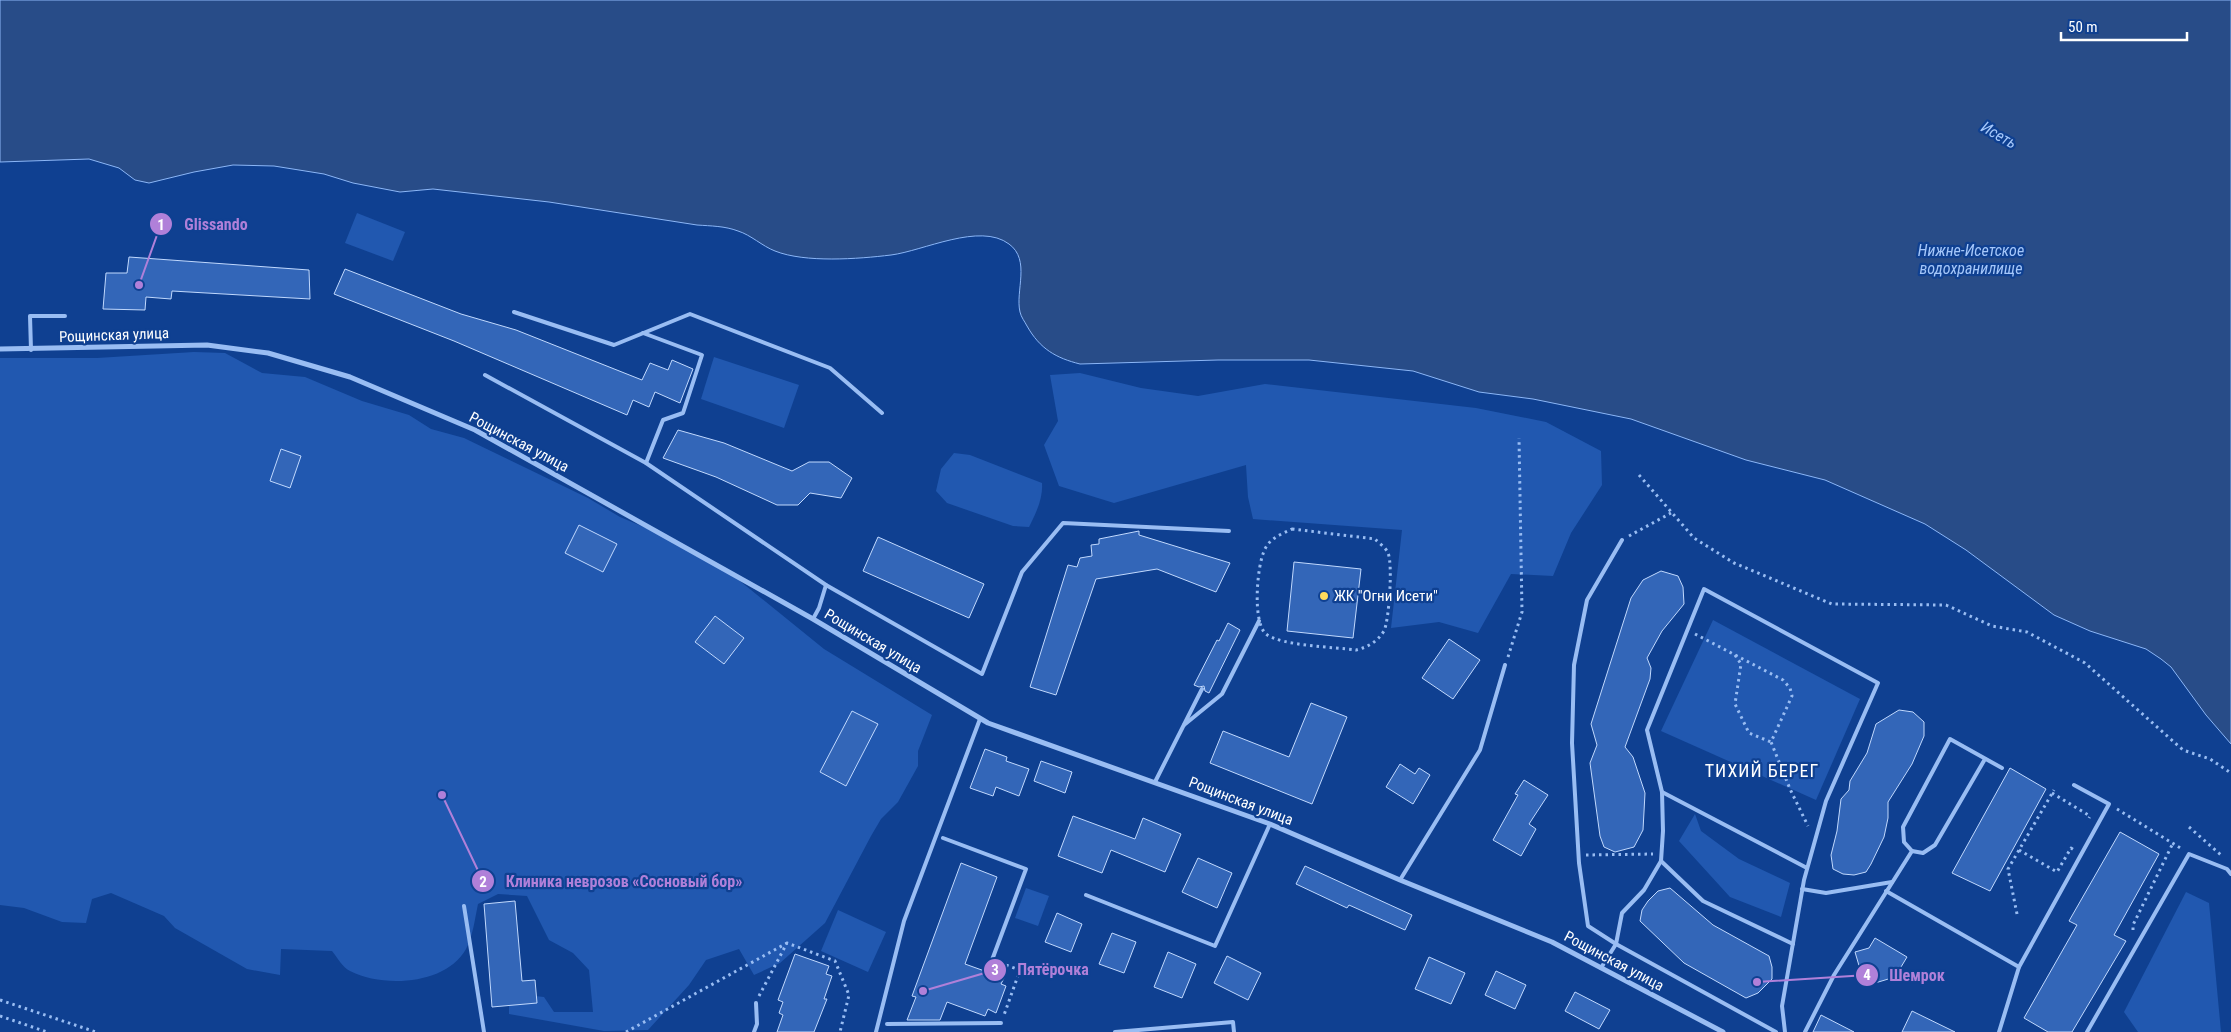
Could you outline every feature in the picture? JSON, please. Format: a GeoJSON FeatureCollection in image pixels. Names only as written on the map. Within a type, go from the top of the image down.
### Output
{"type":"FeatureCollection","features":[{"type":"Feature","properties":{"kind":"street","name":"Рощинская улица"},"geometry":{"type":"LineString","coordinates":[[0,349],[31,350],[207,345],[268,353],[350,377],[475,430],[812,619],[980,719],[1270,824],[1552,942],[1723,1032]]}},
{"type":"Feature","properties":{"kind":"lane"},"geometry":{"type":"LineString","coordinates":[[514,312],[614,345],[690,314],[830,368],[882,413]]}},
{"type":"Feature","properties":{"kind":"lane"},"geometry":{"type":"LineString","coordinates":[[31,350],[30,316],[65,316]]}},
{"type":"Feature","properties":{"kind":"lane"},"geometry":{"type":"LineString","coordinates":[[643,333],[702,355],[683,413],[663,420],[646,463]]}},
{"type":"Feature","properties":{"kind":"lane"},"geometry":{"type":"LineString","coordinates":[[485,375],[646,463],[826,584],[982,674],[1022,572],[1063,523],[1229,531]]}},
{"type":"Feature","properties":{"kind":"lane"},"geometry":{"type":"LineString","coordinates":[[1622,540],[1587,600],[1574,665],[1572,743],[1578,855],[1588,926],[1616,944],[1776,1032]]}},
{"type":"Feature","properties":{"kind":"lane"},"geometry":{"type":"LineString","coordinates":[[812,619],[819,608],[826,584]]}},
{"type":"Feature","properties":{"kind":"lane"},"geometry":{"type":"LineString","coordinates":[[1601,968],[1616,944],[1622,913],[1644,890],[1661,861],[1663,831],[1662,792],[1647,730],[1704,589],[1878,682],[1826,801],[1807,868],[1782,1006],[1785,1032]]}},
{"type":"Feature","properties":{"kind":"lane"},"geometry":{"type":"LineString","coordinates":[[1184,725],[1222,694],[1259,621]]}},
{"type":"Feature","properties":{"kind":"lane"},"geometry":{"type":"LineString","coordinates":[[1400,880],[1480,750],[1505,665]]}},
{"type":"Feature","properties":{"kind":"lane"},"geometry":{"type":"LineString","coordinates":[[1156,782],[1202,689]]}},
{"type":"Feature","properties":{"kind":"lane"},"geometry":{"type":"LineString","coordinates":[[876,1032],[904,921],[980,719]]}},
{"type":"Feature","properties":{"kind":"lane"},"geometry":{"type":"LineString","coordinates":[[1985,759],[1935,845],[1923,853],[1912,851],[1904,842],[1903,827],[1950,739],[2002,768]]}},
{"type":"Feature","properties":{"kind":"lane"},"geometry":{"type":"LineString","coordinates":[[1998,1032],[2019,966],[2109,804],[2074,785]]}},
{"type":"Feature","properties":{"kind":"lane"},"geometry":{"type":"LineString","coordinates":[[1662,792],[1807,868]]}},
{"type":"Feature","properties":{"kind":"lane"},"geometry":{"type":"LineString","coordinates":[[1086,895],[1215,946],[1270,824]]}},
{"type":"Feature","properties":{"kind":"lane"},"geometry":{"type":"LineString","coordinates":[[943,838],[1026,869],[992,960]]}},
{"type":"Feature","properties":{"kind":"lane"},"geometry":{"type":"LineString","coordinates":[[1806,1032],[1834,975],[1912,851]]}},
{"type":"Feature","properties":{"kind":"lane"},"geometry":{"type":"LineString","coordinates":[[2087,1032],[2189,854],[2227,869],[2231,874]]}},
{"type":"Feature","properties":{"kind":"lane"},"geometry":{"type":"LineString","coordinates":[[1661,861],[1703,901],[1792,944]]}},
{"type":"Feature","properties":{"kind":"lane"},"geometry":{"type":"LineString","coordinates":[[1802,889],[1826,893],[1892,882]]}},
{"type":"Feature","properties":{"kind":"lane"},"geometry":{"type":"LineString","coordinates":[[1886,891],[2019,966]]}},
{"type":"Feature","properties":{"kind":"lane"},"geometry":{"type":"LineString","coordinates":[[464,906],[484,1032]]}},
{"type":"Feature","properties":{"kind":"lane"},"geometry":{"type":"LineString","coordinates":[[754,1032],[757,1024],[756,1003]]}},
{"type":"Feature","properties":{"kind":"lane"},"geometry":{"type":"LineString","coordinates":[[887,1024],[1001,1022]]}},
{"type":"Feature","properties":{"kind":"lane"},"geometry":{"type":"LineString","coordinates":[[1115,1032],[1233,1022],[1234,1032]]}},
{"type":"Feature","properties":{"kind":"path"},"geometry":{"type":"LineString","coordinates":[[1505,665],[1522,612],[1519,438]]}},
{"type":"Feature","properties":{"kind":"path"},"geometry":{"type":"LineString","coordinates":[[1639,475],[1694,538],[1734,563],[1832,604],[1946,605],[1992,626],[2027,632],[2085,663],[2183,750],[2210,759],[2231,773]]}},
{"type":"Feature","properties":{"kind":"path"},"geometry":{"type":"LineString","coordinates":[[1622,540],[1671,513]]}},
{"type":"Feature","properties":{"kind":"path"},"geometry":{"type":"LineString","coordinates":[[1292,530],[1375,539],[1388,552],[1391,570],[1385,629],[1375,642],[1368,647],[1356,650],[1282,642],[1267,635],[1260,628],[1259,621],[1256,606],[1262,557],[1265,548],[1276,537],[1292,530]]}},
{"type":"Feature","properties":{"kind":"path"},"geometry":{"type":"LineString","coordinates":[[1704,638],[1784,680],[1790,688],[1792,696],[1771,742]]}},
{"type":"Feature","properties":{"kind":"path"},"geometry":{"type":"LineString","coordinates":[[1735,654],[1741,664],[1735,704],[1750,733],[1771,742],[1790,788],[1815,840]]}},
{"type":"Feature","properties":{"kind":"path"},"geometry":{"type":"LineString","coordinates":[[2017,914],[2008,870],[2053,791],[2090,816],[2085,824]]}},
{"type":"Feature","properties":{"kind":"path"},"geometry":{"type":"LineString","coordinates":[[2109,804],[2189,854]]}},
{"type":"Feature","properties":{"kind":"path"},"geometry":{"type":"LineString","coordinates":[[2189,827],[2224,857]]}},
{"type":"Feature","properties":{"kind":"path"},"geometry":{"type":"LineString","coordinates":[[2019,850],[2057,872],[2076,840]]}},
{"type":"Feature","properties":{"kind":"path"},"geometry":{"type":"LineString","coordinates":[[2071,848],[2081,854]]}},
{"type":"Feature","properties":{"kind":"path"},"geometry":{"type":"LineString","coordinates":[[1578,855],[1661,854]]}},
{"type":"Feature","properties":{"kind":"path"},"geometry":{"type":"LineString","coordinates":[[756,1003],[787,943]]}},
{"type":"Feature","properties":{"kind":"path"},"geometry":{"type":"LineString","coordinates":[[626,1032],[787,943],[835,961],[849,995],[840,1032]]}},
{"type":"Feature","properties":{"kind":"path"},"geometry":{"type":"LineString","coordinates":[[992,960],[1020,970],[1001,1022]]}},
{"type":"Feature","properties":{"kind":"path"},"geometry":{"type":"LineString","coordinates":[[0,1000],[96,1032]]}},
{"type":"Feature","properties":{"kind":"path"},"geometry":{"type":"LineString","coordinates":[[0,1016],[47,1032]]}},
{"type":"Feature","properties":{"kind":"shaded area"},"geometry":{"type":"Polygon","coordinates":[[[357,213],[405,232],[393,261],[345,243],[357,213]]]}},
{"type":"Feature","properties":{"kind":"shaded area"},"geometry":{"type":"Polygon","coordinates":[[[194,352],[225,353],[262,373],[305,377],[362,401],[409,415],[431,429],[464,438],[588,498],[620,517],[658,533],[735,577],[824,649],[932,715],[918,751],[918,766],[898,802],[881,819],[825,923],[780,963],[754,975],[739,949],[706,960],[689,985],[648,1030],[604,1031],[509,1014],[509,1000],[526,995],[544,997],[554,1012],[593,1012],[589,970],[573,953],[549,940],[527,896],[498,894],[478,904],[474,927],[468,944],[457,961],[444,970],[429,976],[413,980],[396,981],[379,980],[347,970],[332,951],[281,949],[280,975],[247,969],[175,928],[164,916],[111,893],[92,899],[86,923],[62,922],[24,908],[0,905],[0,358],[97,358],[194,352]]]}},
{"type":"Feature","properties":{"kind":"shaded area"},"geometry":{"type":"Polygon","coordinates":[[[714,357],[799,385],[784,428],[701,399],[714,357]]]}},
{"type":"Feature","properties":{"kind":"shaded area"},"geometry":{"type":"Polygon","coordinates":[[[1080,373],[1141,388],[1198,396],[1265,384],[1476,408],[1546,422],[1601,451],[1602,485],[1571,533],[1553,576],[1511,574],[1478,633],[1439,622],[1391,628],[1402,530],[1253,519],[1248,497],[1246,465],[1114,503],[1059,486],[1044,445],[1058,421],[1050,375],[1080,373]]]}},
{"type":"Feature","properties":{"kind":"shaded area"},"geometry":{"type":"Polygon","coordinates":[[[954,453],[970,455],[1042,483],[1040,500],[1029,527],[1013,526],[947,503],[936,491],[941,469],[954,453]]]}},
{"type":"Feature","properties":{"kind":"shaded area"},"geometry":{"type":"Polygon","coordinates":[[[1713,620],[1860,699],[1816,800],[1661,731],[1713,620]]]}},
{"type":"Feature","properties":{"kind":"shaded area"},"geometry":{"type":"Polygon","coordinates":[[[1695,814],[1701,831],[1739,859],[1790,883],[1781,917],[1730,897],[1679,841],[1695,814]]]}},
{"type":"Feature","properties":{"kind":"shaded area"},"geometry":{"type":"Polygon","coordinates":[[[1026,888],[1049,896],[1038,926],[1015,918],[1026,888]]]}},
{"type":"Feature","properties":{"kind":"shaded area"},"geometry":{"type":"Polygon","coordinates":[[[2186,892],[2209,903],[2221,1032],[2138,1032],[2124,1012],[2186,892]]]}},
{"type":"Feature","properties":{"kind":"shaded area"},"geometry":{"type":"Polygon","coordinates":[[[838,910],[886,932],[868,972],[821,951],[838,910]]]}},
{"type":"Feature","properties":{"kind":"water","name":"Нижне-Исетское водохранилище"},"geometry":{"type":"Polygon","coordinates":[[[0,0],[2231,0],[2231,744],[2206,715],[2171,667],[2146,649],[2090,631],[2054,615],[1966,550],[1925,524],[1825,480],[1746,460],[1631,419],[1533,399],[1479,392],[1413,371],[1309,360],[1218,360],[1080,364],[1071,362],[1043,347],[1027,326],[1021,314],[1019,304],[1021,267],[1019,258],[1016,251],[1009,244],[997,238],[983,236],[967,237],[891,255],[848,259],[816,259],[787,255],[775,251],[743,233],[723,227],[697,225],[549,202],[433,189],[400,192],[353,183],[324,174],[274,166],[233,165],[149,183],[135,180],[119,168],[89,159],[0,162],[0,0]]]}},
{"type":"Feature","properties":{"kind":"building"},"geometry":{"type":"Polygon","coordinates":[[[129,257],[309,270],[310,299],[172,291],[171,299],[146,297],[145,310],[103,309],[106,273],[127,273],[129,257]]]}},
{"type":"Feature","properties":{"kind":"building"},"geometry":{"type":"Polygon","coordinates":[[[345,269],[461,314],[516,330],[642,380],[650,363],[668,370],[672,360],[693,369],[680,403],[655,392],[649,407],[633,400],[627,415],[454,341],[334,294],[345,269]]]}},
{"type":"Feature","properties":{"kind":"building"},"geometry":{"type":"Polygon","coordinates":[[[678,430],[724,443],[792,471],[809,462],[829,462],[852,478],[841,498],[810,493],[798,505],[777,505],[716,477],[663,458],[678,430]]]}},
{"type":"Feature","properties":{"kind":"building"},"geometry":{"type":"Polygon","coordinates":[[[281,449],[301,456],[290,488],[270,481],[281,449]]]}},
{"type":"Feature","properties":{"kind":"building"},"geometry":{"type":"Polygon","coordinates":[[[579,525],[617,544],[603,572],[565,553],[579,525]]]}},
{"type":"Feature","properties":{"kind":"building"},"geometry":{"type":"Polygon","coordinates":[[[1139,531],[1139,535],[1230,563],[1216,592],[1157,569],[1096,579],[1056,695],[1030,687],[1068,565],[1077,567],[1080,558],[1092,556],[1091,545],[1099,544],[1099,539],[1139,531]]]}},
{"type":"Feature","properties":{"kind":"building"},"geometry":{"type":"Polygon","coordinates":[[[878,537],[984,584],[969,618],[863,571],[878,537]]]}},
{"type":"Feature","properties":{"kind":"building","name":"ЖК \"Огни Исети\""},"geometry":{"type":"Polygon","coordinates":[[[1294,562],[1361,569],[1353,638],[1287,631],[1294,562]]]}},
{"type":"Feature","properties":{"kind":"building"},"geometry":{"type":"Polygon","coordinates":[[[1661,571],[1678,576],[1683,587],[1684,604],[1662,631],[1647,658],[1651,668],[1650,679],[1625,747],[1633,757],[1645,793],[1643,830],[1634,847],[1615,852],[1604,847],[1600,836],[1590,763],[1597,745],[1591,724],[1631,598],[1643,580],[1661,571]]]}},
{"type":"Feature","properties":{"kind":"building"},"geometry":{"type":"Polygon","coordinates":[[[715,616],[744,638],[724,664],[695,642],[715,616]]]}},
{"type":"Feature","properties":{"kind":"building"},"geometry":{"type":"Polygon","coordinates":[[[1228,623],[1240,630],[1209,693],[1205,691],[1204,686],[1194,685],[1228,623]]]}},
{"type":"Feature","properties":{"kind":"building"},"geometry":{"type":"Polygon","coordinates":[[[1449,639],[1480,660],[1453,699],[1422,678],[1449,639]]]}},
{"type":"Feature","properties":{"kind":"building"},"geometry":{"type":"Polygon","coordinates":[[[1311,703],[1347,717],[1312,804],[1210,763],[1223,731],[1289,757],[1311,703]]]}},
{"type":"Feature","properties":{"kind":"building"},"geometry":{"type":"Polygon","coordinates":[[[1899,710],[1913,712],[1924,722],[1924,736],[1912,764],[1888,802],[1888,818],[1884,837],[1871,864],[1866,872],[1854,875],[1843,874],[1833,869],[1831,855],[1837,831],[1841,799],[1849,790],[1850,781],[1867,753],[1876,724],[1899,710]]]}},
{"type":"Feature","properties":{"kind":"building"},"geometry":{"type":"Polygon","coordinates":[[[852,711],[878,724],[846,786],[820,772],[852,711]]]}},
{"type":"Feature","properties":{"kind":"building"},"geometry":{"type":"Polygon","coordinates":[[[985,749],[1007,757],[1006,761],[1029,769],[1019,796],[996,787],[993,796],[970,788],[985,749]]]}},
{"type":"Feature","properties":{"kind":"building"},"geometry":{"type":"Polygon","coordinates":[[[1041,761],[1072,772],[1065,793],[1034,781],[1041,761]]]}},
{"type":"Feature","properties":{"kind":"building"},"geometry":{"type":"Polygon","coordinates":[[[1400,764],[1415,774],[1419,768],[1430,775],[1413,804],[1386,787],[1400,764]]]}},
{"type":"Feature","properties":{"kind":"building"},"geometry":{"type":"Polygon","coordinates":[[[2010,768],[2046,789],[1990,891],[1952,873],[2010,768]]]}},
{"type":"Feature","properties":{"kind":"building"},"geometry":{"type":"Polygon","coordinates":[[[1524,780],[1548,795],[1529,824],[1536,829],[1521,856],[1493,840],[1518,795],[1515,794],[1524,780]]]}},
{"type":"Feature","properties":{"kind":"building"},"geometry":{"type":"Polygon","coordinates":[[[1073,816],[1135,839],[1143,818],[1181,834],[1165,872],[1111,850],[1102,873],[1058,856],[1073,816]]]}},
{"type":"Feature","properties":{"kind":"building"},"geometry":{"type":"Polygon","coordinates":[[[2120,832],[2159,854],[2114,935],[2126,941],[2072,1032],[2048,1032],[2024,1018],[2077,925],[2069,921],[2120,832]]]}},
{"type":"Feature","properties":{"kind":"building"},"geometry":{"type":"Polygon","coordinates":[[[1198,858],[1232,873],[1217,908],[1182,892],[1198,858]]]}},
{"type":"Feature","properties":{"kind":"building"},"geometry":{"type":"Polygon","coordinates":[[[961,863],[997,877],[965,964],[1004,978],[1001,984],[1006,986],[996,1013],[988,1009],[985,1016],[947,1002],[940,1020],[907,1020],[916,997],[912,996],[961,863]]]}},
{"type":"Feature","properties":{"kind":"building"},"geometry":{"type":"Polygon","coordinates":[[[1305,866],[1412,915],[1405,930],[1349,905],[1347,908],[1296,884],[1305,866]]]}},
{"type":"Feature","properties":{"kind":"building"},"geometry":{"type":"Polygon","coordinates":[[[1670,888],[1713,925],[1769,956],[1772,967],[1772,979],[1758,993],[1746,998],[1684,963],[1640,921],[1642,910],[1648,901],[1658,891],[1670,888]]]}},
{"type":"Feature","properties":{"kind":"building"},"geometry":{"type":"Polygon","coordinates":[[[515,901],[522,981],[535,980],[537,1003],[492,1007],[484,904],[515,901]]]}},
{"type":"Feature","properties":{"kind":"building"},"geometry":{"type":"Polygon","coordinates":[[[1057,913],[1082,924],[1071,952],[1045,942],[1057,913]]]}},
{"type":"Feature","properties":{"kind":"building"},"geometry":{"type":"Polygon","coordinates":[[[1112,933],[1136,942],[1124,973],[1099,964],[1112,933]]]}},
{"type":"Feature","properties":{"kind":"building"},"geometry":{"type":"Polygon","coordinates":[[[1875,938],[1907,957],[1895,977],[1865,986],[1855,952],[1869,948],[1875,938]]]}},
{"type":"Feature","properties":{"kind":"building"},"geometry":{"type":"Polygon","coordinates":[[[1168,952],[1196,964],[1182,998],[1154,987],[1168,952]]]}},
{"type":"Feature","properties":{"kind":"building"},"geometry":{"type":"Polygon","coordinates":[[[795,954],[829,966],[826,974],[832,976],[824,999],[827,999],[814,1032],[777,1032],[783,1015],[779,1013],[783,1002],[778,1000],[795,954]]]}},
{"type":"Feature","properties":{"kind":"building"},"geometry":{"type":"Polygon","coordinates":[[[1227,956],[1261,973],[1248,1000],[1214,983],[1227,956]]]}},
{"type":"Feature","properties":{"kind":"building"},"geometry":{"type":"Polygon","coordinates":[[[1429,957],[1465,973],[1451,1004],[1415,989],[1429,957]]]}},
{"type":"Feature","properties":{"kind":"building"},"geometry":{"type":"Polygon","coordinates":[[[1496,971],[1526,985],[1515,1009],[1485,995],[1496,971]]]}},
{"type":"Feature","properties":{"kind":"building"},"geometry":{"type":"Polygon","coordinates":[[[1575,992],[1610,1010],[1599,1029],[1565,1011],[1575,992]]]}},
{"type":"Feature","properties":{"kind":"building"},"geometry":{"type":"Polygon","coordinates":[[[1912,1011],[1955,1032],[1902,1032],[1912,1011]]]}},
{"type":"Feature","properties":{"kind":"building"},"geometry":{"type":"Polygon","coordinates":[[[1821,1015],[1854,1032],[1813,1032],[1821,1015]]]}},
{"type":"Feature","properties":{"kind":"place","name":"Glissando"},"geometry":{"type":"Point","coordinates":[139,285]}},
{"type":"Feature","properties":{"kind":"place","name":"ЖК \"Огни Исети\""},"geometry":{"type":"Point","coordinates":[1324,596]}},
{"type":"Feature","properties":{"kind":"place","name":"Клиника неврозов «Сосновый бор»"},"geometry":{"type":"Point","coordinates":[442,795]}},
{"type":"Feature","properties":{"kind":"place","name":"Шемрок"},"geometry":{"type":"Point","coordinates":[1757,982]}},
{"type":"Feature","properties":{"kind":"place","name":"Пятёрочка"},"geometry":{"type":"Point","coordinates":[923,991]}},
{"type":"Feature","properties":{"kind":"district","name":"ТИХИЙ БЕРЕГ"},"geometry":{"type":"Point","coordinates":[1762,770]}},
{"type":"Feature","properties":{"kind":"water label","name":"Исеть"},"geometry":{"type":"Point","coordinates":[1999,135]}}]}
